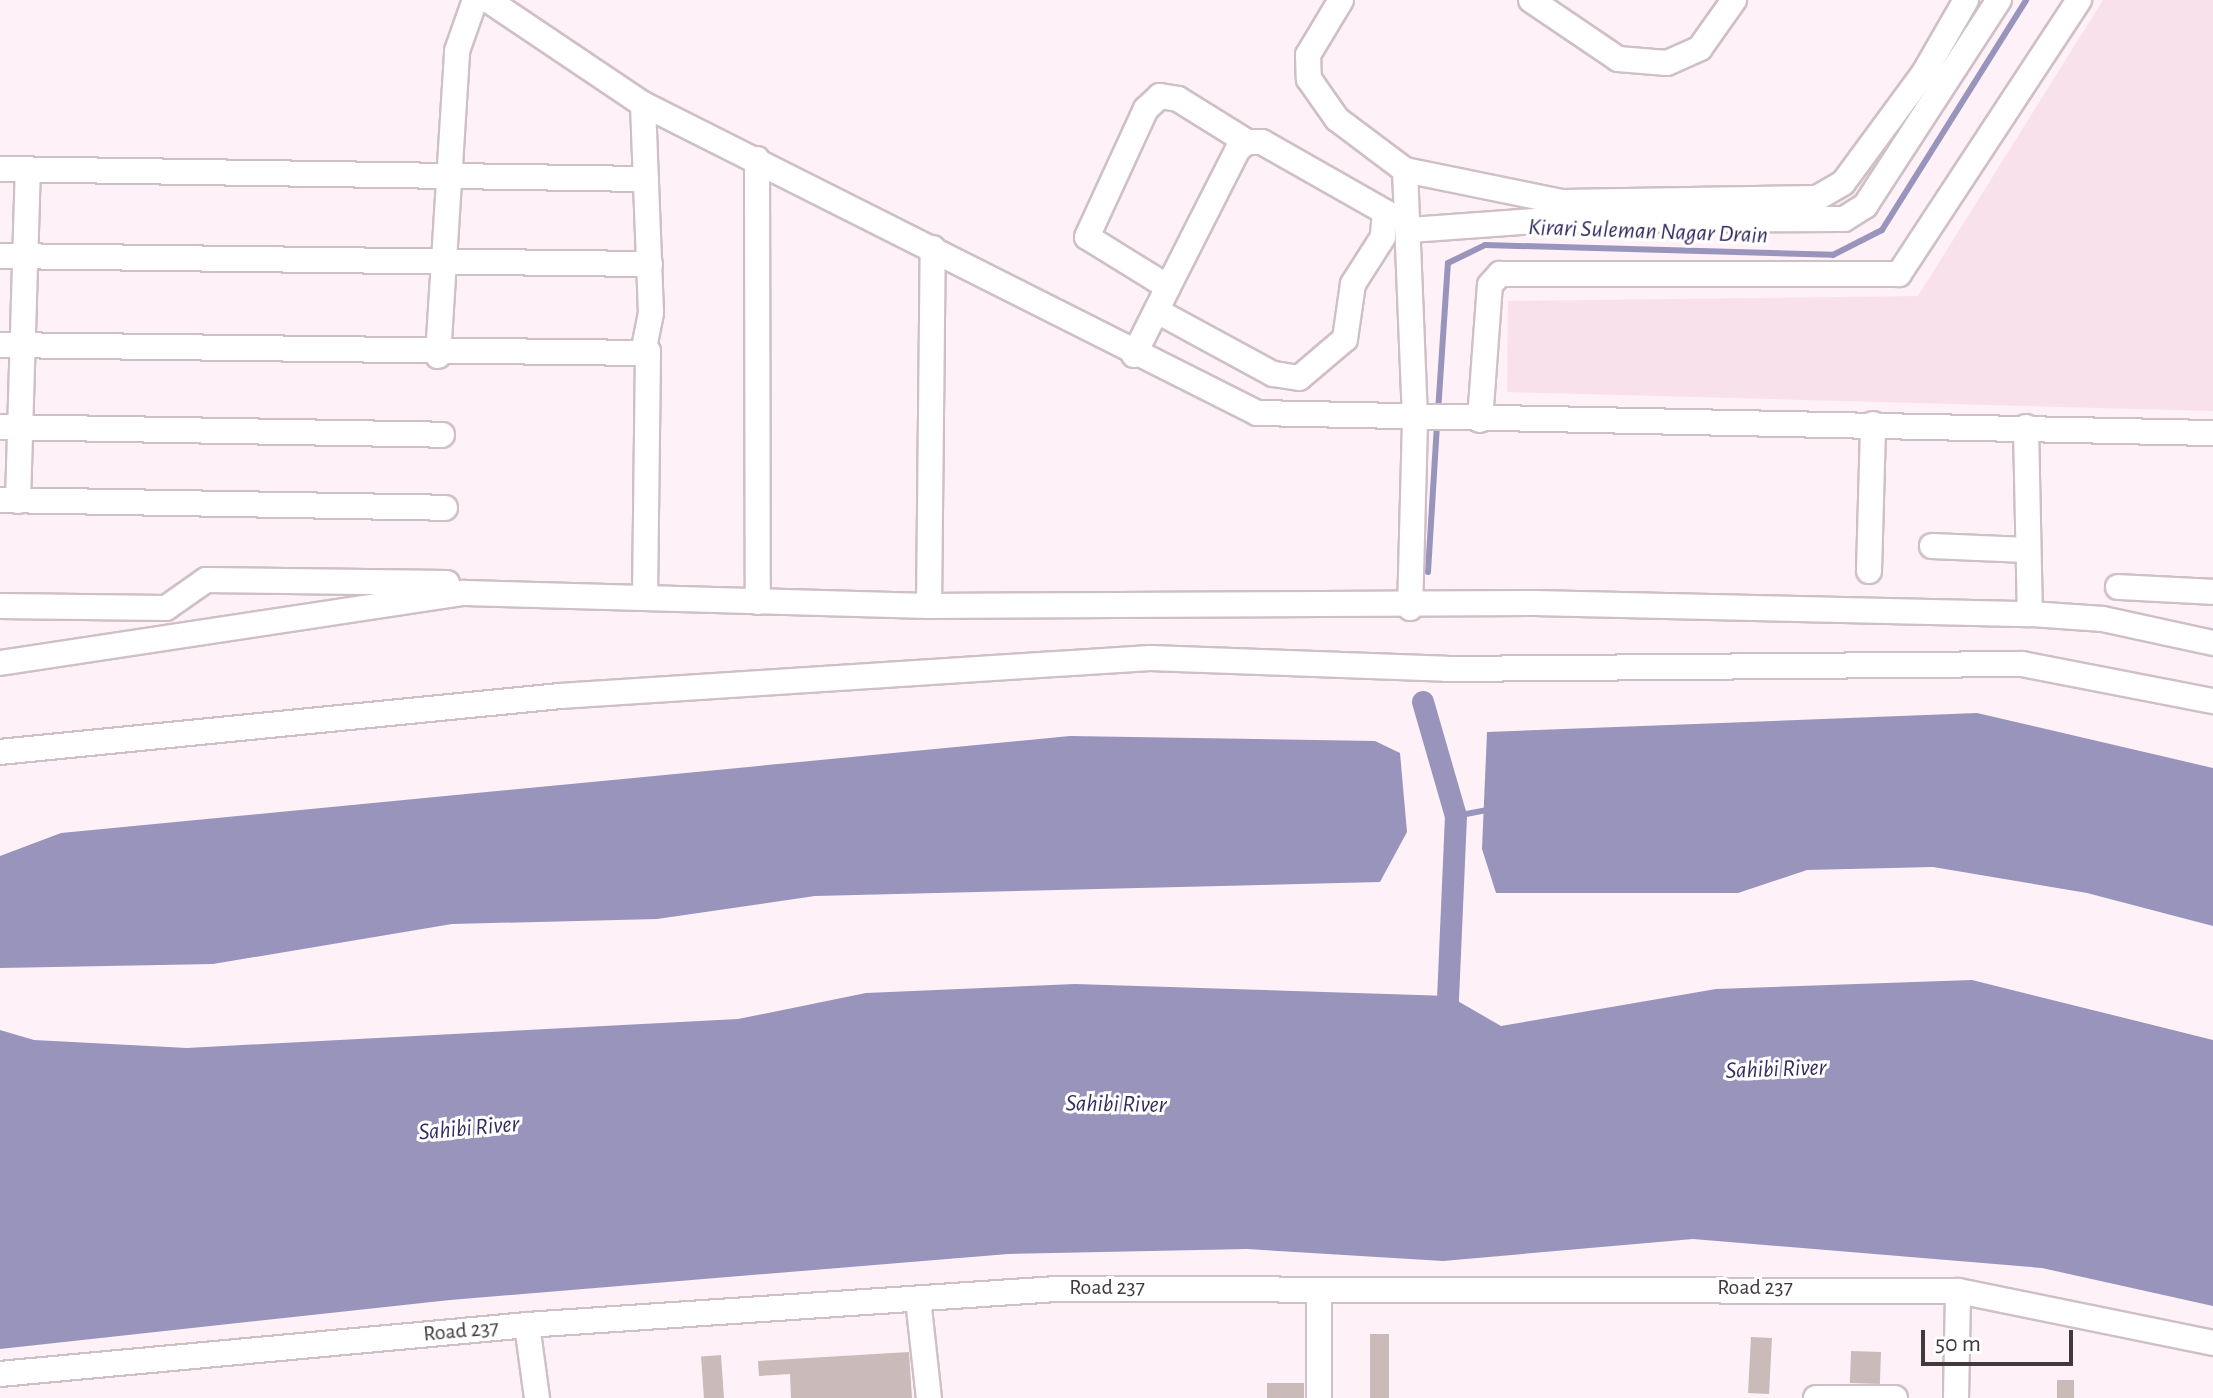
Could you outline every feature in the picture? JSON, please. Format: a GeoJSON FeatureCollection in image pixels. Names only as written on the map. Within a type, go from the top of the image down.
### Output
{"type":"FeatureCollection","features":[{"type":"Feature","properties":{"kind":"street"},"geometry":{"type":"LineString","coordinates":[[438,356],[444,181],[458,41],[475,0]]}},
{"type":"Feature","properties":{"kind":"street"},"geometry":{"type":"LineString","coordinates":[[488,0],[643,104],[933,248],[1134,355],[1257,413],[1424,421],[1873,424],[2213,433]]}},
{"type":"Feature","properties":{"kind":"street"},"geometry":{"type":"LineString","coordinates":[[1341,0],[1308,55],[1309,79],[1337,119],[1405,170],[1562,202],[1817,198],[1843,183],[1924,73],[1966,0]]}},
{"type":"Feature","properties":{"kind":"street"},"geometry":{"type":"LineString","coordinates":[[1531,0],[1618,59],[1667,63],[1700,48],[1734,0]]}},
{"type":"Feature","properties":{"kind":"street"},"geometry":{"type":"LineString","coordinates":[[1410,230],[1549,220],[1844,219],[1865,206],[1999,0]]}},
{"type":"Feature","properties":{"kind":"street"},"geometry":{"type":"LineString","coordinates":[[1472,420],[1490,285],[1500,274],[1899,274],[2079,0]]}},
{"type":"Feature","properties":{"kind":"street"},"geometry":{"type":"LineString","coordinates":[[1157,311],[1285,378],[1303,376],[1345,339],[1353,284],[1383,237],[1385,212],[1262,142],[1247,142],[1178,99],[1160,96],[1146,109],[1087,237],[1168,287]]}},
{"type":"Feature","properties":{"kind":"street"},"geometry":{"type":"LineString","coordinates":[[643,104],[650,264],[645,598]]}},
{"type":"Feature","properties":{"kind":"street"},"geometry":{"type":"LineString","coordinates":[[1134,355],[1247,142]]}},
{"type":"Feature","properties":{"kind":"street"},"geometry":{"type":"LineString","coordinates":[[757,159],[758,602]]}},
{"type":"Feature","properties":{"kind":"street"},"geometry":{"type":"LineString","coordinates":[[0,169],[444,181],[646,179]]}},
{"type":"Feature","properties":{"kind":"street"},"geometry":{"type":"LineString","coordinates":[[28,169],[25,257],[11,346],[9,500],[445,508]]}},
{"type":"Feature","properties":{"kind":"street"},"geometry":{"type":"LineString","coordinates":[[1405,170],[1424,421],[1410,608]]}},
{"type":"Feature","properties":{"kind":"street"},"geometry":{"type":"LineString","coordinates":[[929,606],[933,248]]}},
{"type":"Feature","properties":{"kind":"street"},"geometry":{"type":"LineString","coordinates":[[0,256],[650,264]]}},
{"type":"Feature","properties":{"kind":"street"},"geometry":{"type":"LineString","coordinates":[[11,346],[438,356],[648,351]]}},
{"type":"Feature","properties":{"kind":"street"},"geometry":{"type":"LineString","coordinates":[[1869,571],[1873,424]]}},
{"type":"Feature","properties":{"kind":"street"},"geometry":{"type":"LineString","coordinates":[[10,427],[442,435]]}},
{"type":"Feature","properties":{"kind":"street"},"geometry":{"type":"LineString","coordinates":[[2026,427],[2026,550],[2030,614]]}},
{"type":"Feature","properties":{"kind":"street"},"geometry":{"type":"LineString","coordinates":[[1932,546],[2026,550]]}},
{"type":"Feature","properties":{"kind":"street"},"geometry":{"type":"LineString","coordinates":[[0,606],[166,608],[206,580],[443,582],[465,593]]}},
{"type":"Feature","properties":{"kind":"street"},"geometry":{"type":"LineString","coordinates":[[2118,587],[2213,592]]}},
{"type":"Feature","properties":{"kind":"street"},"geometry":{"type":"LineString","coordinates":[[0,663],[465,593],[929,606],[1410,608],[1534,603],[2030,614],[2103,619],[2213,643]]}},
{"type":"Feature","properties":{"kind":"street"},"geometry":{"type":"LineString","coordinates":[[0,752],[560,696],[1150,658],[1446,669],[2022,664],[2213,701]]}},
{"type":"Feature","properties":{"kind":"street","name":"Road 237"},"geometry":{"type":"LineString","coordinates":[[0,1374],[527,1325],[1056,1289],[1319,1293],[1958,1291],[2213,1343]]}},
{"type":"Feature","properties":{"kind":"street"},"geometry":{"type":"LineString","coordinates":[[1956,1398],[1958,1291]]}},
{"type":"Feature","properties":{"kind":"street"},"geometry":{"type":"LineString","coordinates":[[1319,1293],[1319,1398]]}},
{"type":"Feature","properties":{"kind":"street"},"geometry":{"type":"LineString","coordinates":[[918,1299],[929,1398]]}},
{"type":"Feature","properties":{"kind":"street"},"geometry":{"type":"LineString","coordinates":[[527,1325],[537,1398]]}},
{"type":"Feature","properties":{"kind":"street"},"geometry":{"type":"LineString","coordinates":[[1816,1398],[1895,1398]]}},
{"type":"Feature","properties":{"kind":"shaded area"},"geometry":{"type":"Polygon","coordinates":[[[2103,0],[2213,0],[2213,411],[1507,392],[1508,301],[1918,296],[2103,0]]]}},
{"type":"Feature","properties":{"kind":"water"},"geometry":{"type":"Polygon","coordinates":[[[1977,713],[2213,768],[2213,926],[2087,893],[1933,867],[1807,870],[1738,893],[1496,893],[1482,849],[1487,732],[1977,713]]]}},
{"type":"Feature","properties":{"kind":"water"},"geometry":{"type":"Polygon","coordinates":[[[1070,736],[1375,741],[1400,753],[1407,832],[1380,882],[815,896],[657,919],[452,924],[213,964],[0,968],[0,856],[61,833],[1070,736]]]}},
{"type":"Feature","properties":{"kind":"water","name":"Sahibi River"},"geometry":{"type":"Polygon","coordinates":[[[1972,980],[2213,1040],[2213,1306],[2042,1268],[1693,1239],[1443,1261],[1247,1249],[1008,1254],[450,1300],[0,1349],[0,1030],[34,1040],[187,1048],[738,1019],[866,993],[1075,984],[1449,996],[1501,1026],[1716,989],[1972,980]]]}},
{"type":"Feature","properties":{"kind":"building"},"geometry":{"type":"Polygon","coordinates":[[[1370,1334],[1389,1334],[1389,1398],[1370,1398],[1370,1334]]]}},
{"type":"Feature","properties":{"kind":"building"},"geometry":{"type":"Polygon","coordinates":[[[1751,1337],[1772,1338],[1769,1394],[1748,1393],[1751,1337]]]}},
{"type":"Feature","properties":{"kind":"building"},"geometry":{"type":"Polygon","coordinates":[[[1851,1351],[1881,1352],[1880,1384],[1850,1383],[1851,1351]]]}},
{"type":"Feature","properties":{"kind":"building"},"geometry":{"type":"Polygon","coordinates":[[[909,1352],[912,1398],[791,1398],[790,1374],[759,1376],[758,1361],[909,1352]]]}},
{"type":"Feature","properties":{"kind":"building"},"geometry":{"type":"Polygon","coordinates":[[[721,1355],[724,1398],[704,1398],[701,1356],[721,1355]]]}},
{"type":"Feature","properties":{"kind":"building"},"geometry":{"type":"Polygon","coordinates":[[[2057,1380],[2074,1380],[2074,1398],[2057,1398],[2057,1380]]]}},
{"type":"Feature","properties":{"kind":"building"},"geometry":{"type":"Polygon","coordinates":[[[1267,1383],[1304,1383],[1304,1398],[1267,1398],[1267,1383]]]}},
{"type":"Feature","properties":{"kind":"waterway","name":"Kirari Suleman Nagar Drain"},"geometry":{"type":"LineString","coordinates":[[1438,412],[1448,263],[1485,245],[1833,255],[1882,230],[2026,0]]}},
{"type":"Feature","properties":{"kind":"waterway","name":"Kirari Suleman Nagar Drain"},"geometry":{"type":"LineString","coordinates":[[1428,572],[1437,424]]}},
{"type":"Feature","properties":{"kind":"waterway"},"geometry":{"type":"LineString","coordinates":[[1423,702],[1456,816],[1447,1024]]}},
{"type":"Feature","properties":{"kind":"waterway"},"geometry":{"type":"LineString","coordinates":[[1456,816],[1491,809]]}}]}
